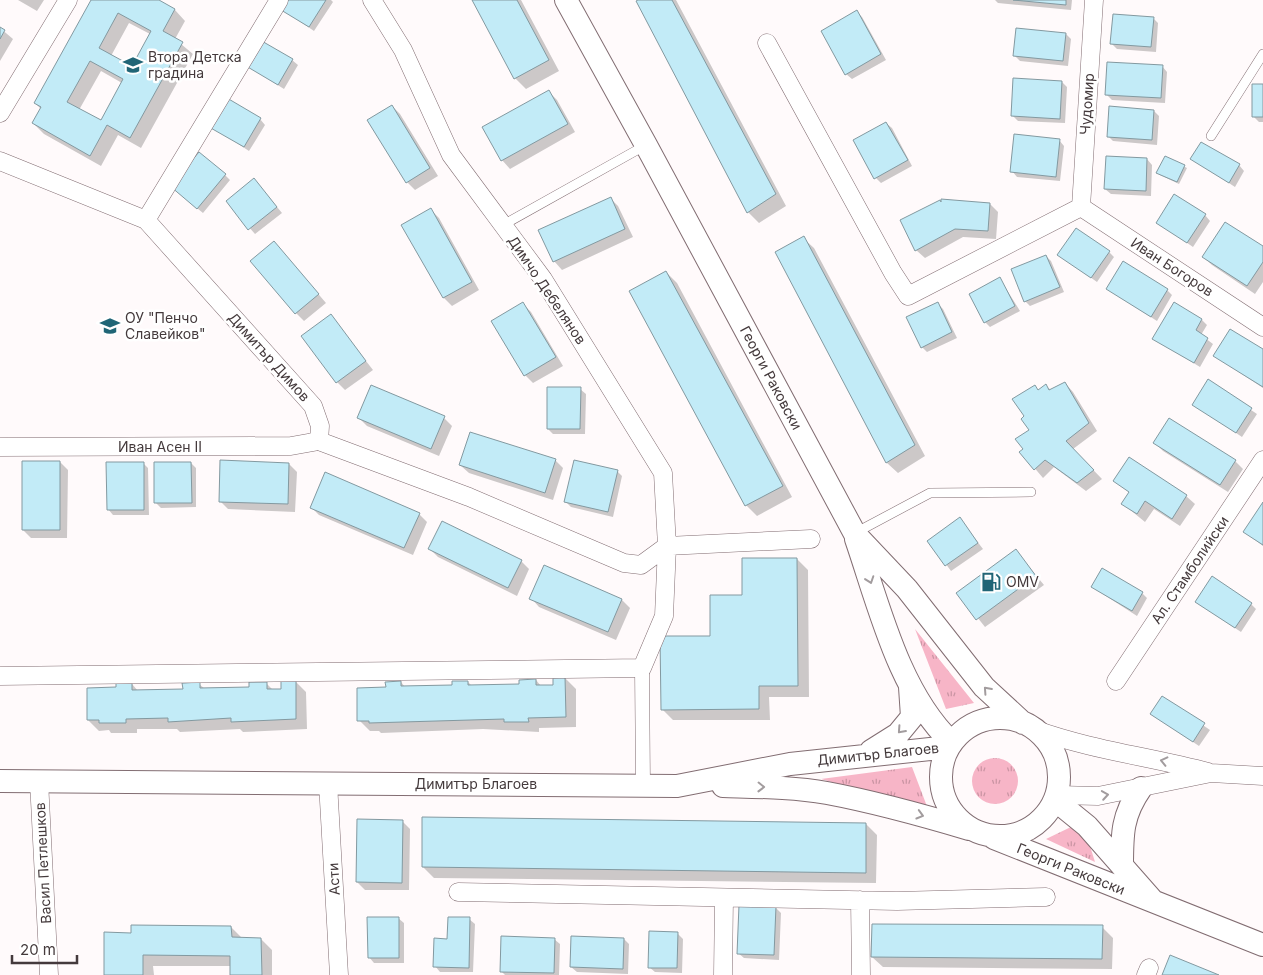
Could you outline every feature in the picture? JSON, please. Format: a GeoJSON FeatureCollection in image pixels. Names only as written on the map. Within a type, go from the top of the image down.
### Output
{"type":"FeatureCollection","features":[{"type":"Feature","properties":{"kind":"street"},"geometry":{"type":"LineString","coordinates":[[0,113],[68,0]]}},
{"type":"Feature","properties":{"kind":"street"},"geometry":{"type":"LineString","coordinates":[[146,220],[279,0]]}},
{"type":"Feature","properties":{"kind":"street","name":"Димчо Дебелянов"},"geometry":{"type":"LineString","coordinates":[[372,0],[403,50],[450,155],[543,279],[663,473],[667,546],[664,616],[642,668]]}},
{"type":"Feature","properties":{"kind":"street","name":"Георги Раковски"},"geometry":{"type":"LineString","coordinates":[[566,0],[646,144],[855,534],[907,589],[984,687],[1030,726]]}},
{"type":"Feature","properties":{"kind":"street","name":"Чудомир"},"geometry":{"type":"LineString","coordinates":[[1081,207],[1094,0]]}},
{"type":"Feature","properties":{"kind":"street"},"geometry":{"type":"LineString","coordinates":[[767,43],[892,273],[908,296],[1081,207]]}},
{"type":"Feature","properties":{"kind":"street","name":"Димитър Димов"},"geometry":{"type":"LineString","coordinates":[[0,161],[146,220],[313,406],[320,426],[319,441]]}},
{"type":"Feature","properties":{"kind":"street","name":"Иван Богоров"},"geometry":{"type":"LineString","coordinates":[[1081,207],[1263,328]]}},
{"type":"Feature","properties":{"kind":"street"},"geometry":{"type":"LineString","coordinates":[[319,441],[469,497],[624,563],[641,565],[667,546],[811,539]]}},
{"type":"Feature","properties":{"kind":"street","name":"Иван Асен II"},"geometry":{"type":"LineString","coordinates":[[0,447],[290,446],[319,441]]}},
{"type":"Feature","properties":{"kind":"street","name":"Ал. Стамболийски"},"geometry":{"type":"LineString","coordinates":[[1116,681],[1263,460]]}},
{"type":"Feature","properties":{"kind":"street"},"geometry":{"type":"LineString","coordinates":[[855,534],[884,622],[910,687],[950,745]]}},
{"type":"Feature","properties":{"kind":"street"},"geometry":{"type":"LineString","coordinates":[[0,676],[642,668],[643,785]]}},
{"type":"Feature","properties":{"kind":"street"},"geometry":{"type":"LineString","coordinates":[[863,755],[898,734],[912,717],[910,687]]}},
{"type":"Feature","properties":{"kind":"street"},"geometry":{"type":"LineString","coordinates":[[980,833],[958,819],[946,803],[941,784],[941,775],[942,765],[950,745],[971,725],[984,720],[1011,718],[1075,743],[1162,760],[1211,773],[1263,776]]}},
{"type":"Feature","properties":{"kind":"street"},"geometry":{"type":"LineString","coordinates":[[677,786],[772,787],[825,793],[896,808],[980,833],[1003,836],[1019,833],[1034,826],[1046,815],[1056,798],[1060,777],[1057,759],[1049,743],[1030,726]]}},
{"type":"Feature","properties":{"kind":"street","name":"Димитър Благоев"},"geometry":{"type":"LineString","coordinates":[[0,781],[677,786],[790,764],[950,745]]}},
{"type":"Feature","properties":{"kind":"street"},"geometry":{"type":"LineString","coordinates":[[1056,798],[1098,796],[1211,773]]}},
{"type":"Feature","properties":{"kind":"street","name":"Васил Петлешков"},"geometry":{"type":"LineString","coordinates":[[39,781],[49,975]]}},
{"type":"Feature","properties":{"kind":"street","name":"Асти"},"geometry":{"type":"LineString","coordinates":[[328,783],[339,975]]}},
{"type":"Feature","properties":{"kind":"street"},"geometry":{"type":"LineString","coordinates":[[1122,866],[1122,830],[1130,803],[1141,788]]}},
{"type":"Feature","properties":{"kind":"street","name":"Георги Раковски"},"geometry":{"type":"LineString","coordinates":[[1056,798],[1087,826],[1155,904]]}},
{"type":"Feature","properties":{"kind":"street","name":"Георги Раковски"},"geometry":{"type":"LineString","coordinates":[[980,833],[1155,904],[1263,945]]}},
{"type":"Feature","properties":{"kind":"street"},"geometry":{"type":"LineString","coordinates":[[458,892],[860,900],[1046,897]]}},
{"type":"Feature","properties":{"kind":"street"},"geometry":{"type":"LineString","coordinates":[[723,975],[724,898]]}},
{"type":"Feature","properties":{"kind":"street"},"geometry":{"type":"LineString","coordinates":[[860,900],[861,975]]}},
{"type":"Feature","properties":{"kind":"lane"},"geometry":{"type":"LineString","coordinates":[[1211,136],[1263,54]]}},
{"type":"Feature","properties":{"kind":"lane"},"geometry":{"type":"LineString","coordinates":[[503,225],[646,144]]}},
{"type":"Feature","properties":{"kind":"lane"},"geometry":{"type":"LineString","coordinates":[[855,534],[930,493],[1031,492]]}},
{"type":"Feature","properties":{"kind":"green space"},"geometry":{"type":"Polygon","coordinates":[[[915,629],[974,703],[946,709],[915,629]]]}},
{"type":"Feature","properties":{"kind":"green space"},"geometry":{"type":"Polygon","coordinates":[[[995,758],[1008,762],[1014,768],[1018,781],[1014,794],[1008,800],[995,804],[982,800],[976,794],[972,781],[976,768],[982,762],[995,758]]]}},
{"type":"Feature","properties":{"kind":"green space"},"geometry":{"type":"Polygon","coordinates":[[[912,767],[928,809],[821,779],[912,767]]]}},
{"type":"Feature","properties":{"kind":"green space"},"geometry":{"type":"Polygon","coordinates":[[[1073,826],[1090,846],[1095,862],[1046,839],[1073,826]]]}},
{"type":"Feature","properties":{"kind":"building"},"geometry":{"type":"Polygon","coordinates":[[[91,0],[159,0],[175,9],[163,31],[183,42],[130,138],[107,125],[90,156],[32,123],[41,107],[34,103],[91,0]],[[118,13],[99,48],[132,66],[151,31],[118,13]],[[90,61],[67,102],[101,120],[123,79],[90,61]]]}},
{"type":"Feature","properties":{"kind":"building"},"geometry":{"type":"Polygon","coordinates":[[[288,0],[326,0],[309,27],[281,10],[288,0]]]}},
{"type":"Feature","properties":{"kind":"building"},"geometry":{"type":"Polygon","coordinates":[[[472,0],[517,0],[549,60],[514,79],[472,0]]]}},
{"type":"Feature","properties":{"kind":"building"},"geometry":{"type":"Polygon","coordinates":[[[672,0],[776,194],[747,213],[636,1],[672,0]]]}},
{"type":"Feature","properties":{"kind":"building"},"geometry":{"type":"Polygon","coordinates":[[[1013,0],[1066,0],[1066,5],[1013,0]]]}},
{"type":"Feature","properties":{"kind":"building"},"geometry":{"type":"Polygon","coordinates":[[[857,10],[881,54],[845,75],[821,31],[857,10]]]}},
{"type":"Feature","properties":{"kind":"building"},"geometry":{"type":"Polygon","coordinates":[[[1113,14],[1154,17],[1151,47],[1110,44],[1113,14]]]}},
{"type":"Feature","properties":{"kind":"building"},"geometry":{"type":"Polygon","coordinates":[[[0,27],[5,30],[0,39],[0,27]]]}},
{"type":"Feature","properties":{"kind":"building"},"geometry":{"type":"Polygon","coordinates":[[[1016,28],[1066,33],[1063,61],[1013,56],[1016,28]]]}},
{"type":"Feature","properties":{"kind":"building"},"geometry":{"type":"Polygon","coordinates":[[[260,40],[293,59],[278,85],[246,66],[260,40]]]}},
{"type":"Feature","properties":{"kind":"building"},"geometry":{"type":"Polygon","coordinates":[[[1107,62],[1163,65],[1161,98],[1105,95],[1107,62]]]}},
{"type":"Feature","properties":{"kind":"building"},"geometry":{"type":"Polygon","coordinates":[[[1013,78],[1062,81],[1060,119],[1011,116],[1013,78]]]}},
{"type":"Feature","properties":{"kind":"building"},"geometry":{"type":"Polygon","coordinates":[[[1252,84],[1263,84],[1263,117],[1252,117],[1252,84]]]}},
{"type":"Feature","properties":{"kind":"building"},"geometry":{"type":"Polygon","coordinates":[[[549,90],[568,124],[501,161],[482,127],[549,90]]]}},
{"type":"Feature","properties":{"kind":"building"},"geometry":{"type":"Polygon","coordinates":[[[227,98],[261,118],[244,147],[209,127],[227,98]]]}},
{"type":"Feature","properties":{"kind":"building"},"geometry":{"type":"Polygon","coordinates":[[[392,105],[430,168],[406,183],[367,120],[392,105]]]}},
{"type":"Feature","properties":{"kind":"building"},"geometry":{"type":"Polygon","coordinates":[[[1109,106],[1154,110],[1152,140],[1107,137],[1109,106]]]}},
{"type":"Feature","properties":{"kind":"building"},"geometry":{"type":"Polygon","coordinates":[[[886,122],[908,160],[874,179],[853,140],[886,122]]]}},
{"type":"Feature","properties":{"kind":"building"},"geometry":{"type":"Polygon","coordinates":[[[1014,134],[1060,139],[1056,177],[1010,172],[1014,134]]]}},
{"type":"Feature","properties":{"kind":"building"},"geometry":{"type":"Polygon","coordinates":[[[1201,142],[1240,164],[1229,183],[1190,159],[1201,142]]]}},
{"type":"Feature","properties":{"kind":"building"},"geometry":{"type":"Polygon","coordinates":[[[199,152],[226,174],[197,209],[170,186],[199,152]]]}},
{"type":"Feature","properties":{"kind":"building"},"geometry":{"type":"Polygon","coordinates":[[[1106,156],[1147,158],[1146,191],[1104,189],[1106,156]]]}},
{"type":"Feature","properties":{"kind":"building"},"geometry":{"type":"Polygon","coordinates":[[[1165,156],[1185,165],[1177,182],[1156,173],[1165,156]]]}},
{"type":"Feature","properties":{"kind":"building"},"geometry":{"type":"Polygon","coordinates":[[[254,178],[277,207],[248,230],[226,201],[254,178]]]}},
{"type":"Feature","properties":{"kind":"building"},"geometry":{"type":"Polygon","coordinates":[[[1174,194],[1206,214],[1187,243],[1156,223],[1174,194]]]}},
{"type":"Feature","properties":{"kind":"building"},"geometry":{"type":"Polygon","coordinates":[[[611,197],[625,229],[553,262],[538,230],[611,197]]]}},
{"type":"Feature","properties":{"kind":"building"},"geometry":{"type":"Polygon","coordinates":[[[941,199],[990,203],[988,231],[955,229],[915,251],[900,220],[940,200],[941,202],[941,199]]]}},
{"type":"Feature","properties":{"kind":"building"},"geometry":{"type":"Polygon","coordinates":[[[431,208],[472,282],[443,298],[401,225],[431,208]]]}},
{"type":"Feature","properties":{"kind":"building"},"geometry":{"type":"Polygon","coordinates":[[[1225,222],[1263,246],[1263,262],[1247,286],[1202,257],[1225,222]]]}},
{"type":"Feature","properties":{"kind":"building"},"geometry":{"type":"Polygon","coordinates":[[[1076,228],[1110,251],[1091,278],[1057,255],[1076,228]]]}},
{"type":"Feature","properties":{"kind":"building"},"geometry":{"type":"Polygon","coordinates":[[[804,236],[915,445],[886,463],[775,252],[804,236]]]}},
{"type":"Feature","properties":{"kind":"building"},"geometry":{"type":"Polygon","coordinates":[[[274,241],[319,294],[295,314],[250,261],[274,241]]]}},
{"type":"Feature","properties":{"kind":"building"},"geometry":{"type":"Polygon","coordinates":[[[1046,255],[1060,287],[1024,302],[1011,269],[1046,255]]]}},
{"type":"Feature","properties":{"kind":"building"},"geometry":{"type":"Polygon","coordinates":[[[1123,261],[1168,289],[1151,317],[1106,289],[1123,261]]]}},
{"type":"Feature","properties":{"kind":"building"},"geometry":{"type":"Polygon","coordinates":[[[666,271],[783,486],[745,506],[629,291],[666,271]]]}},
{"type":"Feature","properties":{"kind":"building"},"geometry":{"type":"Polygon","coordinates":[[[1000,277],[1015,306],[984,323],[969,294],[1000,277]]]}},
{"type":"Feature","properties":{"kind":"building"},"geometry":{"type":"Polygon","coordinates":[[[523,302],[556,357],[524,376],[491,321],[523,302]]]}},
{"type":"Feature","properties":{"kind":"building"},"geometry":{"type":"Polygon","coordinates":[[[938,302],[952,332],[921,348],[906,317],[938,302]]]}},
{"type":"Feature","properties":{"kind":"building"},"geometry":{"type":"Polygon","coordinates":[[[1174,302],[1202,319],[1196,330],[1208,338],[1194,363],[1152,339],[1174,302]]]}},
{"type":"Feature","properties":{"kind":"building"},"geometry":{"type":"Polygon","coordinates":[[[331,314],[366,361],[336,383],[301,336],[331,314]]]}},
{"type":"Feature","properties":{"kind":"building"},"geometry":{"type":"Polygon","coordinates":[[[1230,329],[1263,349],[1263,387],[1213,356],[1230,329]]]}},
{"type":"Feature","properties":{"kind":"building"},"geometry":{"type":"Polygon","coordinates":[[[1208,379],[1252,408],[1236,433],[1192,405],[1208,379]]]}},
{"type":"Feature","properties":{"kind":"building"},"geometry":{"type":"Polygon","coordinates":[[[1065,382],[1089,423],[1066,441],[1094,470],[1077,483],[1045,460],[1034,470],[1019,452],[1023,449],[1015,439],[1029,430],[1021,419],[1024,416],[1012,399],[1035,385],[1038,390],[1046,384],[1049,390],[1065,382]]]}},
{"type":"Feature","properties":{"kind":"building"},"geometry":{"type":"Polygon","coordinates":[[[371,385],[445,416],[431,449],[357,418],[371,385]]]}},
{"type":"Feature","properties":{"kind":"building"},"geometry":{"type":"Polygon","coordinates":[[[547,387],[581,387],[580,429],[547,429],[547,387]]]}},
{"type":"Feature","properties":{"kind":"building"},"geometry":{"type":"Polygon","coordinates":[[[1169,418],[1236,460],[1220,485],[1153,443],[1169,418]]]}},
{"type":"Feature","properties":{"kind":"building"},"geometry":{"type":"Polygon","coordinates":[[[470,432],[556,459],[545,493],[459,465],[470,432]]]}},
{"type":"Feature","properties":{"kind":"building"},"geometry":{"type":"Polygon","coordinates":[[[1129,457],[1187,495],[1172,519],[1145,501],[1137,514],[1121,504],[1129,492],[1113,481],[1129,457]]]}},
{"type":"Feature","properties":{"kind":"building"},"geometry":{"type":"Polygon","coordinates":[[[220,460],[289,463],[288,504],[219,502],[220,460]]]}},
{"type":"Feature","properties":{"kind":"building"},"geometry":{"type":"Polygon","coordinates":[[[574,460],[618,470],[608,512],[564,502],[574,460]]]}},
{"type":"Feature","properties":{"kind":"building"},"geometry":{"type":"Polygon","coordinates":[[[22,461],[60,461],[60,530],[22,530],[22,461]]]}},
{"type":"Feature","properties":{"kind":"building"},"geometry":{"type":"Polygon","coordinates":[[[106,462],[144,462],[144,510],[107,510],[106,462]]]}},
{"type":"Feature","properties":{"kind":"building"},"geometry":{"type":"Polygon","coordinates":[[[154,462],[191,462],[192,503],[154,503],[154,462]]]}},
{"type":"Feature","properties":{"kind":"building"},"geometry":{"type":"Polygon","coordinates":[[[325,472],[420,513],[404,548],[310,508],[325,472]]]}},
{"type":"Feature","properties":{"kind":"building"},"geometry":{"type":"Polygon","coordinates":[[[1263,502],[1263,545],[1243,532],[1263,502]]]}},
{"type":"Feature","properties":{"kind":"building"},"geometry":{"type":"Polygon","coordinates":[[[960,517],[978,543],[945,566],[927,541],[960,517]]]}},
{"type":"Feature","properties":{"kind":"building"},"geometry":{"type":"Polygon","coordinates":[[[442,521],[522,560],[508,588],[428,549],[442,521]]]}},
{"type":"Feature","properties":{"kind":"building"},"geometry":{"type":"Polygon","coordinates":[[[1016,549],[1036,576],[976,620],[956,593],[1016,549]]]}},
{"type":"Feature","properties":{"kind":"building"},"geometry":{"type":"Polygon","coordinates":[[[742,558],[797,558],[798,686],[759,686],[759,709],[661,710],[660,636],[710,636],[710,595],[742,595],[742,558]]]}},
{"type":"Feature","properties":{"kind":"building"},"geometry":{"type":"Polygon","coordinates":[[[544,565],[622,599],[608,632],[529,599],[544,565]]]}},
{"type":"Feature","properties":{"kind":"building"},"geometry":{"type":"Polygon","coordinates":[[[1102,568],[1143,592],[1132,611],[1091,587],[1102,568]]]}},
{"type":"Feature","properties":{"kind":"building"},"geometry":{"type":"Polygon","coordinates":[[[1212,576],[1252,603],[1235,628],[1195,602],[1212,576]]]}},
{"type":"Feature","properties":{"kind":"building"},"geometry":{"type":"Polygon","coordinates":[[[565,677],[566,717],[528,718],[529,722],[504,722],[504,719],[369,723],[369,721],[357,721],[357,688],[386,687],[385,682],[401,681],[401,686],[452,685],[452,681],[468,681],[468,685],[519,684],[519,680],[536,679],[536,685],[553,685],[553,678],[565,677]]]}},
{"type":"Feature","properties":{"kind":"building"},"geometry":{"type":"Polygon","coordinates":[[[281,680],[296,680],[296,719],[231,722],[231,718],[168,722],[168,718],[126,719],[126,723],[99,723],[99,720],[87,720],[87,688],[116,687],[116,683],[132,683],[132,690],[183,689],[182,683],[200,682],[200,688],[249,687],[249,682],[267,682],[267,689],[281,689],[281,680]]]}},
{"type":"Feature","properties":{"kind":"building"},"geometry":{"type":"Polygon","coordinates":[[[1162,696],[1205,723],[1193,742],[1150,714],[1162,696]]]}},
{"type":"Feature","properties":{"kind":"building"},"geometry":{"type":"Polygon","coordinates":[[[422,817],[866,823],[866,873],[422,867],[422,817]]]}},
{"type":"Feature","properties":{"kind":"building"},"geometry":{"type":"Polygon","coordinates":[[[357,819],[403,820],[402,883],[356,882],[357,819]]]}},
{"type":"Feature","properties":{"kind":"building"},"geometry":{"type":"Polygon","coordinates":[[[739,905],[776,906],[774,955],[737,954],[739,905]]]}},
{"type":"Feature","properties":{"kind":"building"},"geometry":{"type":"Polygon","coordinates":[[[367,917],[399,917],[399,958],[368,958],[367,917]]]}},
{"type":"Feature","properties":{"kind":"building"},"geometry":{"type":"Polygon","coordinates":[[[448,917],[470,917],[469,968],[433,967],[434,938],[447,939],[448,917]]]}},
{"type":"Feature","properties":{"kind":"building"},"geometry":{"type":"Polygon","coordinates":[[[872,924],[1103,925],[1102,959],[871,957],[872,924]]]}},
{"type":"Feature","properties":{"kind":"building"},"geometry":{"type":"Polygon","coordinates":[[[131,925],[231,926],[232,937],[261,938],[262,975],[230,975],[230,956],[143,955],[143,975],[104,975],[104,932],[131,933],[131,925]]]}},
{"type":"Feature","properties":{"kind":"building"},"geometry":{"type":"Polygon","coordinates":[[[649,931],[678,932],[677,968],[648,968],[649,931]]]}},
{"type":"Feature","properties":{"kind":"building"},"geometry":{"type":"Polygon","coordinates":[[[501,936],[555,938],[554,973],[500,972],[501,936]]]}},
{"type":"Feature","properties":{"kind":"building"},"geometry":{"type":"Polygon","coordinates":[[[571,936],[624,938],[623,969],[570,967],[571,936]]]}},
{"type":"Feature","properties":{"kind":"building"},"geometry":{"type":"Polygon","coordinates":[[[1170,955],[1219,975],[1162,975],[1170,955]]]}},
{"type":"Feature","properties":{"kind":"place","name":"Втора Детска градина"},"geometry":{"type":"Point","coordinates":[133,65]}},
{"type":"Feature","properties":{"kind":"place","name":"ОУ \"Пенчо Славейков\""},"geometry":{"type":"Point","coordinates":[110,326]}},
{"type":"Feature","properties":{"kind":"place","name":"OMV"},"geometry":{"type":"Point","coordinates":[991,582]}}]}
